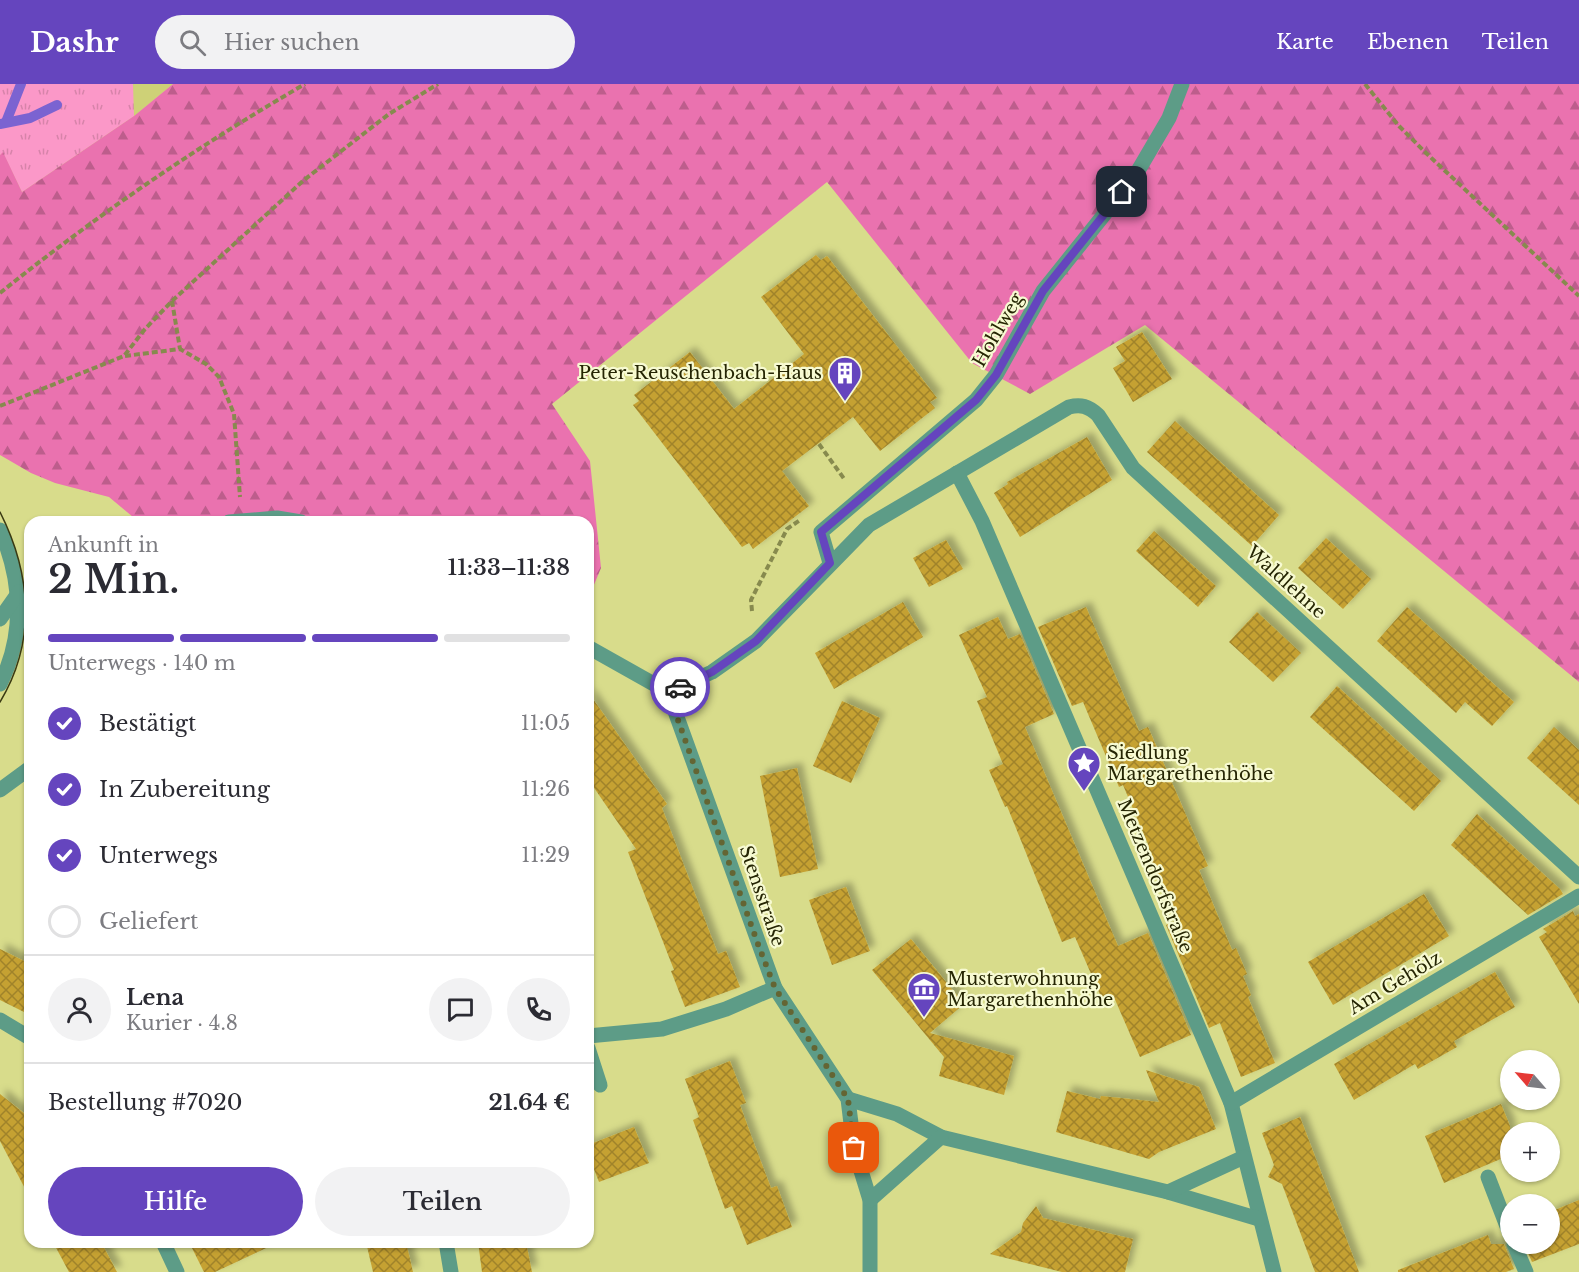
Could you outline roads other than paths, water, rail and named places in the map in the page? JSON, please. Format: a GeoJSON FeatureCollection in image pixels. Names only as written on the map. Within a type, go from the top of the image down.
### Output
{"type":"FeatureCollection","features":[{"type":"Feature","properties":{"kind":"street","name":"Hohlweg"},"geometry":{"type":"LineString","coordinates":[[830,563],[821,532],[976,400],[996,375],[1043,291],[1135,176],[1169,118],[1182,84]]}},
{"type":"Feature","properties":{"kind":"street","name":"Waldlehne"},"geometry":{"type":"LineString","coordinates":[[957,472],[1069,407],[1079,405],[1090,408],[1133,468],[1579,877]]}},
{"type":"Feature","properties":{"kind":"street"},"geometry":{"type":"LineString","coordinates":[[594,650],[668,692],[712,672],[756,641],[869,525],[957,472]]}},
{"type":"Feature","properties":{"kind":"street","name":"Metzendorfstraße"},"geometry":{"type":"LineString","coordinates":[[957,472],[982,521],[1232,1103],[1274,1272]]}},
{"type":"Feature","properties":{"kind":"street"},"geometry":{"type":"LineString","coordinates":[[0,530],[24,590],[17,626],[0,684]]}},
{"type":"Feature","properties":{"kind":"street"},"geometry":{"type":"LineString","coordinates":[[0,619],[24,590]]}},
{"type":"Feature","properties":{"kind":"street","name":"Stensstraße"},"geometry":{"type":"LineString","coordinates":[[668,692],[775,988],[848,1099],[854,1148],[870,1200],[870,1272]]}},
{"type":"Feature","properties":{"kind":"street"},"geometry":{"type":"LineString","coordinates":[[0,790],[24,772]]}},
{"type":"Feature","properties":{"kind":"street","name":"Am Gehölz"},"geometry":{"type":"LineString","coordinates":[[1232,1103],[1579,896]]}},
{"type":"Feature","properties":{"kind":"street"},"geometry":{"type":"LineString","coordinates":[[594,1035],[662,1029],[726,1009],[775,988]]}},
{"type":"Feature","properties":{"kind":"street"},"geometry":{"type":"LineString","coordinates":[[0,1020],[24,1034]]}},
{"type":"Feature","properties":{"kind":"street"},"geometry":{"type":"LineString","coordinates":[[594,1066],[600,1085]]}},
{"type":"Feature","properties":{"kind":"street"},"geometry":{"type":"LineString","coordinates":[[848,1099],[897,1114],[941,1137],[1168,1192],[1259,1219]]}},
{"type":"Feature","properties":{"kind":"street"},"geometry":{"type":"LineString","coordinates":[[870,1200],[941,1137]]}},
{"type":"Feature","properties":{"kind":"street"},"geometry":{"type":"LineString","coordinates":[[1168,1192],[1244,1157]]}},
{"type":"Feature","properties":{"kind":"street"},"geometry":{"type":"LineString","coordinates":[[1488,1177],[1500,1208]]}},
{"type":"Feature","properties":{"kind":"street"},"geometry":{"type":"LineString","coordinates":[[167,1248],[177,1272]]}},
{"type":"Feature","properties":{"kind":"street"},"geometry":{"type":"LineString","coordinates":[[447,1248],[451,1272]]}},
{"type":"Feature","properties":{"kind":"street"},"geometry":{"type":"LineString","coordinates":[[1518,1254],[1526,1272]]}},
{"type":"Feature","properties":{"kind":"waterway"},"geometry":{"type":"LineString","coordinates":[[6,122],[21,84]]}},
{"type":"Feature","properties":{"kind":"waterway"},"geometry":{"type":"LineString","coordinates":[[0,124],[30,118],[57,105]]}},
{"type":"Feature","properties":{"kind":"tram line"},"geometry":{"type":"LineString","coordinates":[[0,512],[18,559],[24,591]]}},
{"type":"Feature","properties":{"kind":"tram line"},"geometry":{"type":"LineString","coordinates":[[0,702],[12,679],[20,655],[24,631]]}},
{"type":"Feature","properties":{"kind":"place","name":"Peter-Reuschenbach-Haus"},"geometry":{"type":"Point","coordinates":[845,402]}},
{"type":"Feature","properties":{"kind":"place","name":"Siedlung Margarethenhöhe"},"geometry":{"type":"Point","coordinates":[1084,792]}},
{"type":"Feature","properties":{"kind":"place","name":"Musterwohnung Margarethenhöhe"},"geometry":{"type":"Point","coordinates":[924,1018]}}]}
